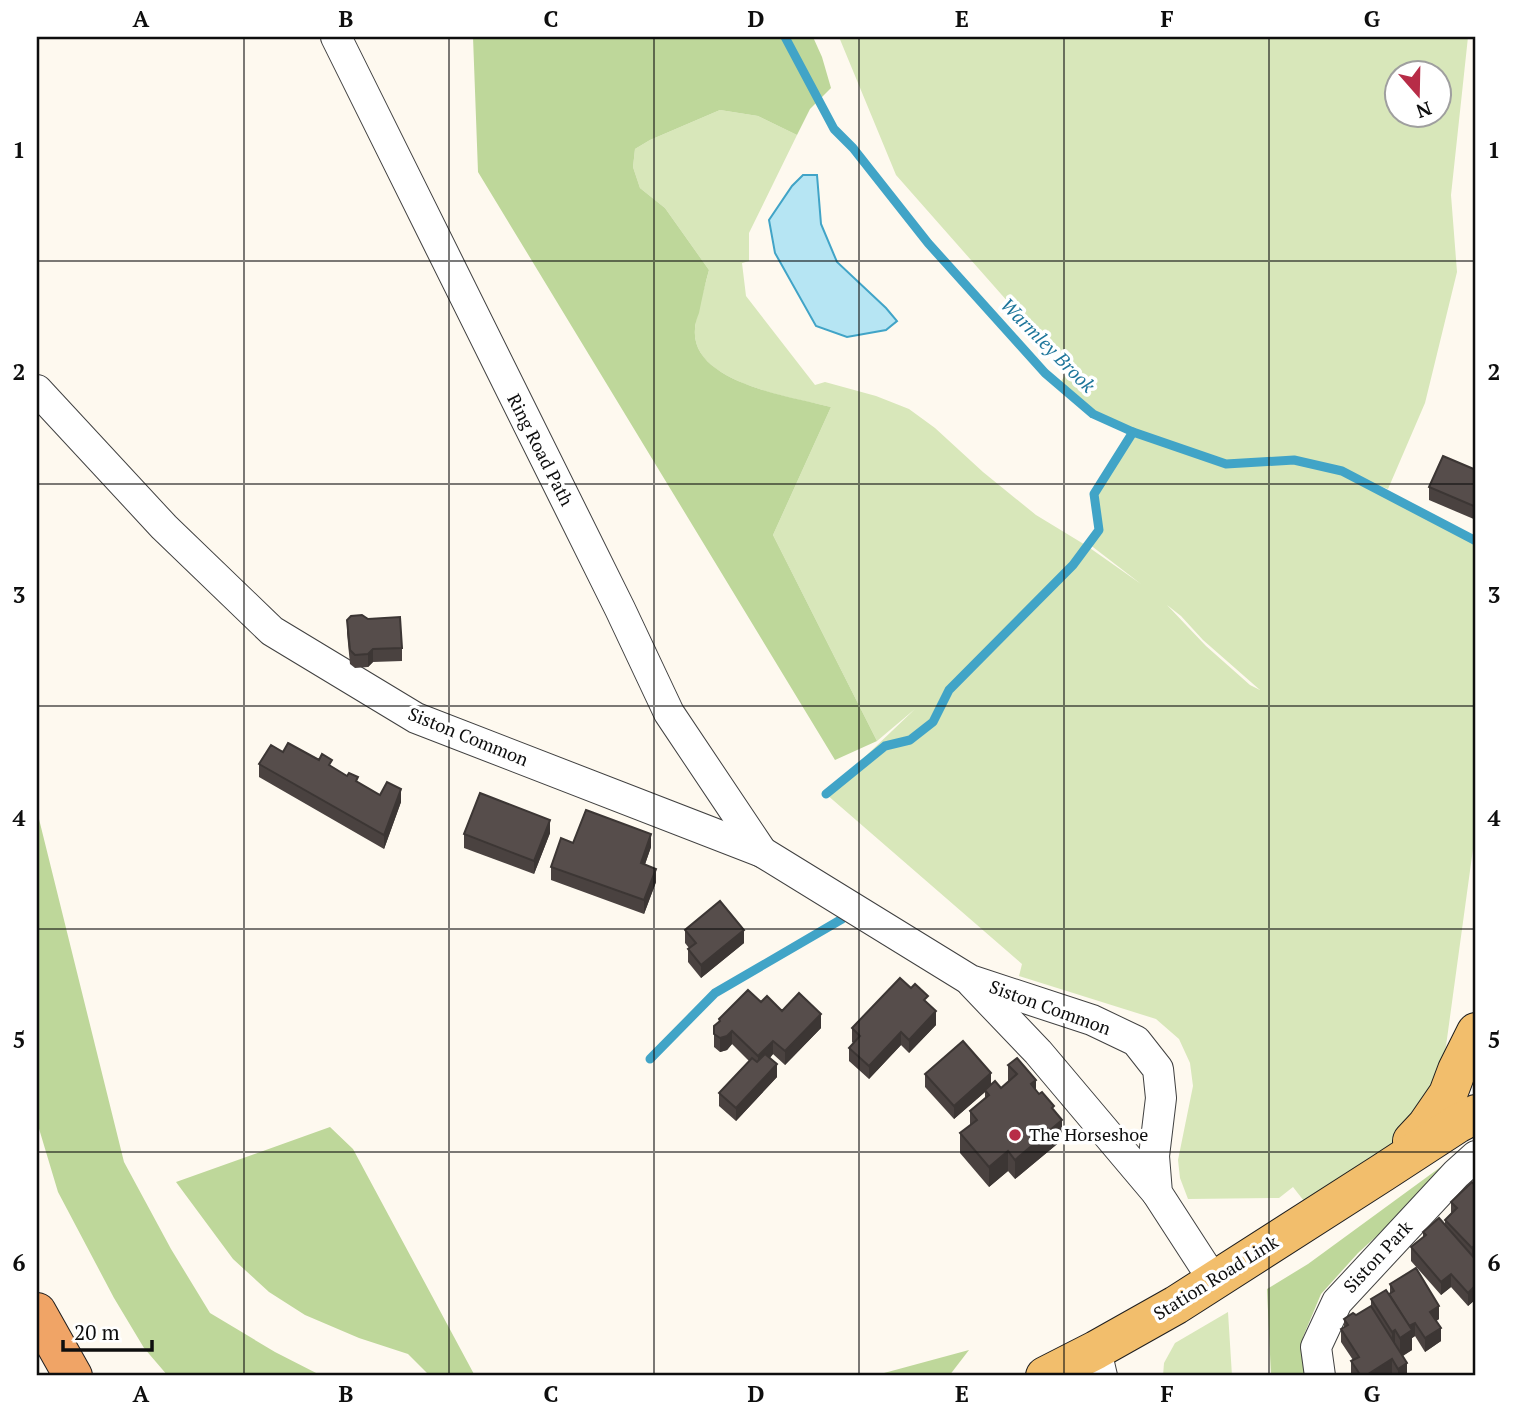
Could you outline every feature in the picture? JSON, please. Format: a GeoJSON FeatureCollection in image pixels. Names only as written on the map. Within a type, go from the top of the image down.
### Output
{"type":"FeatureCollection","features":[{"type":"Feature","properties":{"kind":"highway"},"geometry":{"type":"LineString","coordinates":[[37,1312],[73,1376]]}},
{"type":"Feature","properties":{"kind":"main road","name":"Station Road Link"},"geometry":{"type":"LineString","coordinates":[[1382,1173],[1426,1126],[1448,1094],[1476,1032]]}},
{"type":"Feature","properties":{"kind":"main road","name":"Station Road Link"},"geometry":{"type":"LineString","coordinates":[[1045,1376],[1099,1363],[1176,1305],[1476,1114]]}},
{"type":"Feature","properties":{"kind":"street","name":"Ring Road Path"},"geometry":{"type":"LineString","coordinates":[[335,37],[670,713],[762,852]]}},
{"type":"Feature","properties":{"kind":"street","name":"Siston Common"},"geometry":{"type":"LineString","coordinates":[[37,390],[164,527],[272,631],[416,718],[762,852],[970,980],[1092,1020],[1136,1041],[1157,1069],[1161,1098],[1154,1156],[1157,1193]]}},
{"type":"Feature","properties":{"kind":"street","name":"Siston Common"},"geometry":{"type":"LineString","coordinates":[[970,980],[1038,1052],[1157,1193],[1214,1281]]}},
{"type":"Feature","properties":{"kind":"street","name":"Siston Park"},"geometry":{"type":"LineString","coordinates":[[1320,1376],[1316,1347],[1337,1302],[1455,1174],[1476,1156]]}},
{"type":"Feature","properties":{"kind":"green space"},"geometry":{"type":"Polygon","coordinates":[[[473,37],[813,37],[831,88],[810,109],[797,135],[758,116],[720,110],[635,149],[633,167],[640,188],[665,208],[709,270],[695,329],[698,347],[709,363],[726,375],[747,384],[831,407],[773,535],[877,741],[835,760],[478,172],[473,37]]]}},
{"type":"Feature","properties":{"kind":"green space"},"geometry":{"type":"Polygon","coordinates":[[[839,37],[1468,37],[1451,195],[1457,272],[1425,403],[1388,489],[1349,475],[1476,545],[1476,827],[1446,1046],[1437,1087],[1396,1144],[1304,1201],[1293,1187],[1279,1198],[1188,1199],[1180,1178],[1178,1160],[1193,1086],[1190,1063],[1179,1039],[1156,1019],[1019,976],[1022,964],[826,794],[915,709],[877,741],[773,535],[831,407],[747,384],[726,375],[709,363],[698,347],[695,329],[709,270],[665,208],[640,188],[633,167],[635,149],[720,110],[758,116],[797,135],[749,233],[749,261],[742,263],[746,296],[815,385],[825,382],[876,396],[909,409],[1036,515],[1087,546],[1141,584],[1089,544],[1099,530],[1094,494],[1133,432],[1093,414],[1057,388],[1073,362],[1038,336],[896,175],[839,37]],[[1167,605],[1206,646],[1250,685],[1260,690],[1203,640],[1167,605]]]}},
{"type":"Feature","properties":{"kind":"green space"},"geometry":{"type":"Polygon","coordinates":[[[37,811],[124,1162],[171,1249],[210,1313],[275,1352],[322,1376],[168,1376],[144,1348],[114,1298],[58,1192],[37,1122],[37,811]]]}},
{"type":"Feature","properties":{"kind":"green space"},"geometry":{"type":"Polygon","coordinates":[[[330,1127],[353,1149],[475,1376],[430,1376],[408,1354],[359,1338],[305,1315],[269,1292],[233,1259],[176,1182],[330,1127]]]}},
{"type":"Feature","properties":{"kind":"green space"},"geometry":{"type":"Polygon","coordinates":[[[1468,1147],[1471,1150],[1358,1253],[1321,1294],[1303,1337],[1304,1375],[1271,1376],[1267,1289],[1308,1264],[1468,1147]]]}},
{"type":"Feature","properties":{"kind":"green space"},"geometry":{"type":"Polygon","coordinates":[[[1228,1312],[1232,1376],[1163,1376],[1164,1363],[1175,1343],[1228,1312]]]}},
{"type":"Feature","properties":{"kind":"green space"},"geometry":{"type":"Polygon","coordinates":[[[969,1350],[949,1376],[873,1376],[969,1350]]]}},
{"type":"Feature","properties":{"kind":"water"},"geometry":{"type":"Polygon","coordinates":[[[803,175],[817,175],[821,224],[837,262],[897,321],[886,330],[847,337],[816,326],[775,253],[769,220],[792,186],[803,175]]]}},
{"type":"Feature","properties":{"kind":"building"},"geometry":{"type":"Polygon","coordinates":[[[1443,456],[1476,470],[1476,507],[1429,487],[1443,456]]]}},
{"type":"Feature","properties":{"kind":"building"},"geometry":{"type":"Polygon","coordinates":[[[362,615],[368,619],[400,617],[402,648],[373,649],[368,654],[355,655],[350,650],[347,620],[351,616],[362,615]]]}},
{"type":"Feature","properties":{"kind":"building"},"geometry":{"type":"Polygon","coordinates":[[[288,743],[319,760],[322,754],[332,760],[329,765],[347,776],[349,773],[358,777],[356,781],[380,795],[387,782],[401,789],[384,835],[259,764],[271,745],[283,752],[288,743]]]}},
{"type":"Feature","properties":{"kind":"building"},"geometry":{"type":"Polygon","coordinates":[[[480,793],[550,820],[534,861],[464,834],[480,793]]]}},
{"type":"Feature","properties":{"kind":"building"},"geometry":{"type":"Polygon","coordinates":[[[586,810],[651,834],[641,863],[656,869],[644,900],[551,867],[561,838],[573,843],[586,810]]]}},
{"type":"Feature","properties":{"kind":"building"},"geometry":{"type":"Polygon","coordinates":[[[720,901],[744,930],[701,965],[688,949],[696,943],[685,930],[720,901]]]}},
{"type":"Feature","properties":{"kind":"building"},"geometry":{"type":"Polygon","coordinates":[[[900,978],[911,988],[915,984],[928,996],[924,1000],[936,1011],[909,1040],[901,1032],[869,1066],[849,1048],[860,1036],[852,1028],[900,978]]]}},
{"type":"Feature","properties":{"kind":"building"},"geometry":{"type":"Polygon","coordinates":[[[748,990],[761,1002],[767,996],[782,1011],[799,993],[821,1014],[785,1051],[773,1041],[758,1056],[732,1031],[720,1038],[714,1034],[714,1026],[719,1019],[748,990]]]}},
{"type":"Feature","properties":{"kind":"building"},"geometry":{"type":"Polygon","coordinates":[[[963,1041],[991,1073],[954,1106],[925,1074],[963,1041]]]}},
{"type":"Feature","properties":{"kind":"building"},"geometry":{"type":"Polygon","coordinates":[[[765,1054],[777,1064],[736,1108],[719,1093],[752,1058],[757,1062],[765,1054]]]}},
{"type":"Feature","properties":{"kind":"building","name":"The Horseshoe"},"geometry":{"type":"Polygon","coordinates":[[[1017,1058],[1036,1080],[1031,1084],[1039,1094],[1042,1092],[1062,1120],[1015,1160],[1008,1151],[989,1167],[960,1133],[977,1120],[970,1111],[989,1095],[985,1090],[995,1081],[1001,1088],[1017,1074],[1008,1065],[1017,1058]]]}},
{"type":"Feature","properties":{"kind":"building"},"geometry":{"type":"Polygon","coordinates":[[[1472,1182],[1476,1187],[1476,1244],[1472,1248],[1445,1220],[1457,1208],[1451,1202],[1472,1182]]]}},
{"type":"Feature","properties":{"kind":"building"},"geometry":{"type":"Polygon","coordinates":[[[1439,1218],[1476,1260],[1476,1285],[1468,1293],[1451,1274],[1441,1282],[1411,1247],[1426,1235],[1423,1232],[1439,1218]]]}},
{"type":"Feature","properties":{"kind":"building"},"geometry":{"type":"Polygon","coordinates":[[[1416,1268],[1439,1306],[1430,1312],[1441,1328],[1425,1338],[1415,1323],[1409,1326],[1389,1294],[1394,1291],[1390,1284],[1416,1268]]]}},
{"type":"Feature","properties":{"kind":"building"},"geometry":{"type":"Polygon","coordinates":[[[1386,1290],[1412,1330],[1400,1338],[1395,1330],[1392,1332],[1371,1299],[1386,1290]]]}},
{"type":"Feature","properties":{"kind":"building"},"geometry":{"type":"Polygon","coordinates":[[[1371,1306],[1407,1363],[1398,1369],[1392,1359],[1361,1376],[1351,1361],[1359,1357],[1341,1329],[1348,1325],[1344,1319],[1371,1306]]]}},
{"type":"Feature","properties":{"kind":"waterway","name":"Warmley Brook"},"geometry":{"type":"LineString","coordinates":[[785,37],[834,129],[853,148],[928,243],[1045,373],[1093,414],[1133,432],[1226,464],[1294,460],[1342,471],[1476,541]]}},
{"type":"Feature","properties":{"kind":"waterway"},"geometry":{"type":"LineString","coordinates":[[826,794],[885,746],[910,740],[933,722],[949,690],[1073,565],[1099,530],[1094,494],[1133,432]]}},
{"type":"Feature","properties":{"kind":"waterway"},"geometry":{"type":"LineString","coordinates":[[650,1059],[715,993],[842,919]]}},
{"type":"Feature","properties":{"kind":"place","name":"The Horseshoe"},"geometry":{"type":"Point","coordinates":[1015,1135]}}]}
